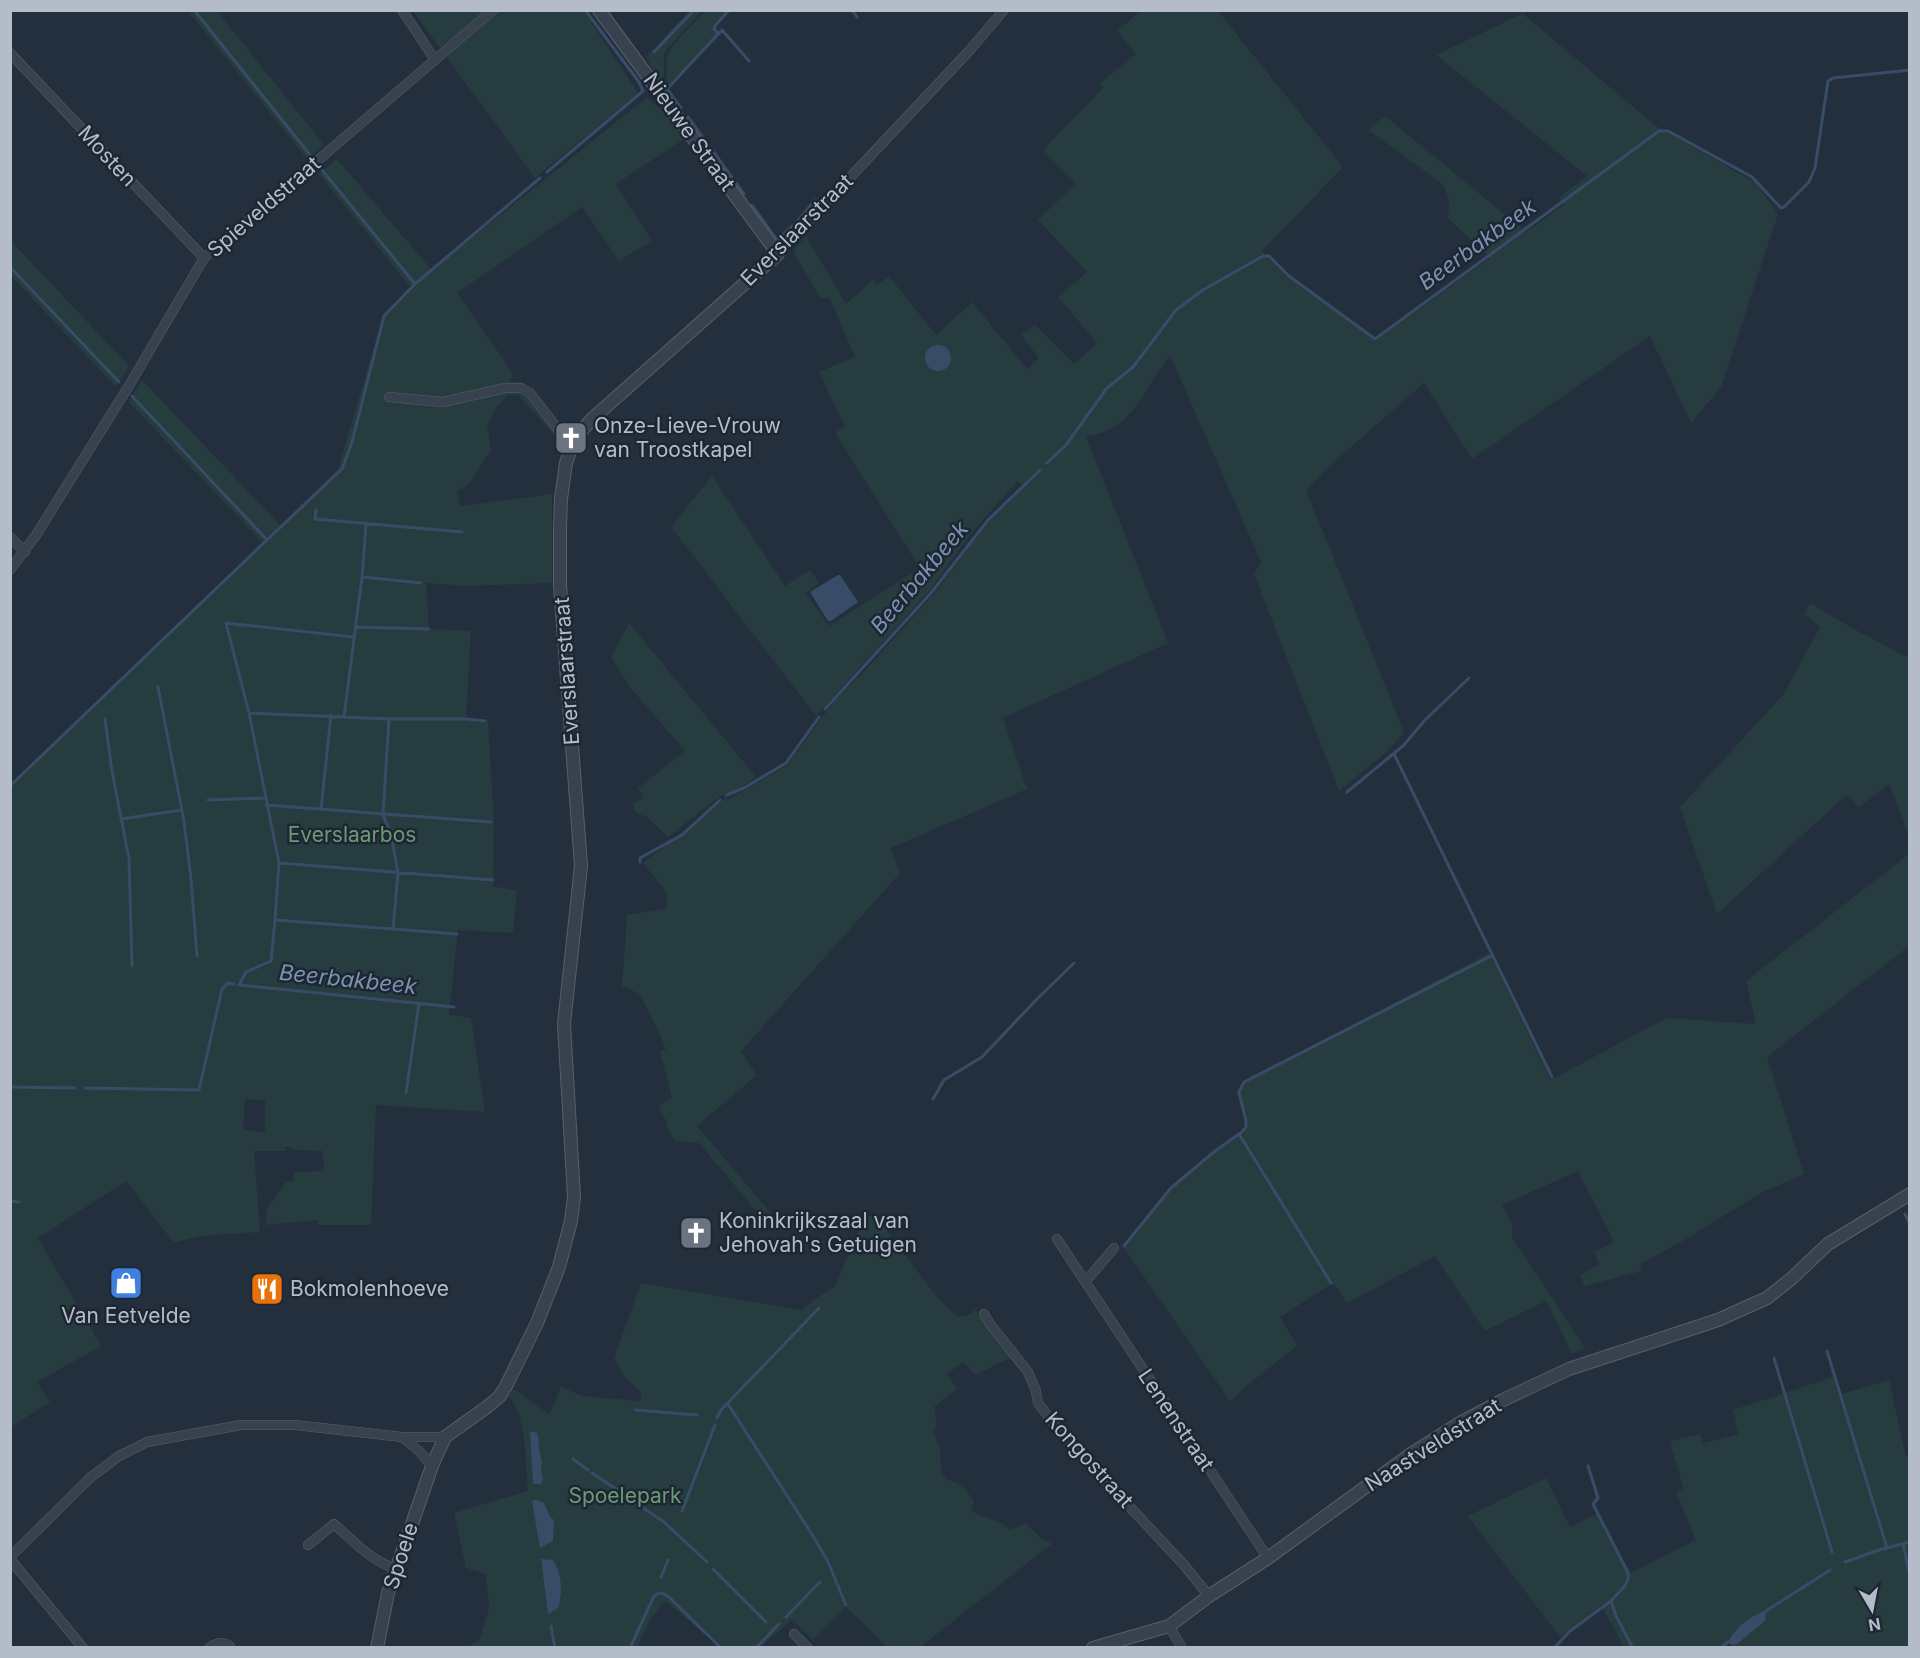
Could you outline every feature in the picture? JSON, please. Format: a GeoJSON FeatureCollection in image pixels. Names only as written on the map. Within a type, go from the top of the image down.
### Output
{"type":"FeatureCollection","features":[{"type":"Feature","properties":{"kind":"street"},"geometry":{"type":"LineString","coordinates":[[402,10],[435,60]]}},
{"type":"Feature","properties":{"kind":"street","name":"Spieveldstraat"},"geometry":{"type":"LineString","coordinates":[[10,570],[25,552],[130,384],[204,258],[494,10]]}},
{"type":"Feature","properties":{"kind":"street","name":"Nieuwe Straat"},"geometry":{"type":"LineString","coordinates":[[599,10],[778,254]]}},
{"type":"Feature","properties":{"kind":"street","name":"Everslaarstraat"},"geometry":{"type":"LineString","coordinates":[[445,1437],[487,1407],[504,1390],[537,1323],[559,1267],[571,1221],[574,1197],[564,1024],[581,866],[559,557],[561,499],[566,463],[571,448],[583,429],[778,254],[962,58],[1004,10]]}},
{"type":"Feature","properties":{"kind":"street","name":"Mosten"},"geometry":{"type":"LineString","coordinates":[[10,53],[204,258]]}},
{"type":"Feature","properties":{"kind":"street"},"geometry":{"type":"LineString","coordinates":[[389,397],[443,402],[505,388],[521,388],[530,393],[571,448]]}},
{"type":"Feature","properties":{"kind":"street"},"geometry":{"type":"LineString","coordinates":[[561,433],[583,429]]}},
{"type":"Feature","properties":{"kind":"street"},"geometry":{"type":"LineString","coordinates":[[10,537],[25,552]]}},
{"type":"Feature","properties":{"kind":"street","name":"Naastveldstraat"},"geometry":{"type":"LineString","coordinates":[[1093,1647],[1168,1626],[1268,1558],[1411,1454],[1460,1423],[1503,1400],[1569,1369],[1754,1306],[1780,1289],[1828,1244],[1910,1194]]}},
{"type":"Feature","properties":{"kind":"street","name":"Lenenstraat"},"geometry":{"type":"LineString","coordinates":[[1057,1239],[1268,1558]]}},
{"type":"Feature","properties":{"kind":"street"},"geometry":{"type":"LineString","coordinates":[[1086,1281],[1114,1248]]}},
{"type":"Feature","properties":{"kind":"street","name":"Kongostraat"},"geometry":{"type":"LineString","coordinates":[[984,1314],[1028,1372],[1038,1403],[1061,1433],[1184,1565],[1209,1596]]}},
{"type":"Feature","properties":{"kind":"street"},"geometry":{"type":"LineString","coordinates":[[83,1647],[10,1558],[91,1477],[119,1456],[147,1442],[241,1425],[296,1425],[402,1437],[445,1437],[432,1466],[402,1437]]}},
{"type":"Feature","properties":{"kind":"street","name":"Spoele"},"geometry":{"type":"LineString","coordinates":[[377,1647],[388,1593],[432,1466]]}},
{"type":"Feature","properties":{"kind":"street"},"geometry":{"type":"LineString","coordinates":[[308,1545],[334,1524],[354,1543],[386,1566],[397,1569]]}},
{"type":"Feature","properties":{"kind":"street"},"geometry":{"type":"LineString","coordinates":[[1168,1626],[1182,1647]]}},
{"type":"Feature","properties":{"kind":"street"},"geometry":{"type":"LineString","coordinates":[[794,1634],[808,1647]]}},
{"type":"Feature","properties":{"kind":"street"},"geometry":{"type":"LineString","coordinates":[[209,1647],[222,1643],[231,1647]]}},
{"type":"Feature","properties":{"kind":"green space"},"geometry":{"type":"Polygon","coordinates":[[[707,10],[731,11],[716,26],[721,34],[667,91],[662,85],[666,77],[669,53],[681,36],[707,10]]]}},
{"type":"Feature","properties":{"kind":"green space"},"geometry":{"type":"Polygon","coordinates":[[[188,11],[217,11],[324,145],[307,159],[188,11]]]}},
{"type":"Feature","properties":{"kind":"green space"},"geometry":{"type":"Polygon","coordinates":[[[413,11],[584,11],[638,93],[535,178],[413,11]]]}},
{"type":"Feature","properties":{"kind":"green space"},"geometry":{"type":"Polygon","coordinates":[[[689,11],[702,11],[665,51],[664,75],[660,82],[646,57],[689,11]]]}},
{"type":"Feature","properties":{"kind":"green space"},"geometry":{"type":"Polygon","coordinates":[[[1141,11],[1218,11],[1343,167],[1262,251],[1375,341],[1490,258],[1448,218],[1449,201],[1444,185],[1368,130],[1385,116],[1526,232],[1564,205],[1558,198],[1587,176],[1436,55],[1522,14],[1521,11],[1527,11],[1523,14],[1656,126],[1756,183],[1778,214],[1721,387],[1691,423],[1650,336],[1472,459],[1424,383],[1326,469],[1306,490],[1404,732],[1390,749],[1339,791],[1254,574],[1261,562],[1170,355],[1127,417],[1102,433],[1086,436],[1168,643],[1003,718],[1027,789],[891,848],[900,873],[741,1051],[757,1075],[697,1126],[780,1224],[763,1219],[699,1143],[675,1141],[666,1127],[668,1124],[658,1106],[672,1098],[660,1051],[666,1050],[640,994],[622,986],[627,915],[665,909],[668,903],[665,890],[643,863],[725,798],[722,795],[668,837],[647,817],[636,813],[633,804],[644,798],[638,788],[685,751],[629,686],[611,657],[629,623],[756,777],[726,798],[728,800],[787,765],[838,696],[862,674],[934,594],[984,526],[1024,486],[1017,482],[974,530],[929,591],[816,716],[671,527],[712,476],[785,586],[810,570],[819,583],[806,593],[829,626],[920,568],[835,433],[845,426],[819,372],[855,357],[829,297],[821,299],[793,251],[806,236],[846,304],[873,280],[877,285],[889,276],[936,335],[972,302],[1027,369],[1039,358],[1021,335],[1035,325],[1074,364],[1097,343],[1058,297],[1087,272],[1038,220],[1076,183],[1043,150],[1103,88],[1099,84],[1136,54],[1117,31],[1141,11]]]}},
{"type":"Feature","properties":{"kind":"green space","name":"Everslaarbos"},"geometry":{"type":"Polygon","coordinates":[[[647,97],[668,116],[684,139],[616,184],[652,241],[619,261],[582,207],[457,293],[513,373],[510,382],[522,382],[530,388],[564,429],[555,436],[518,395],[508,395],[497,406],[487,426],[490,452],[468,485],[457,491],[460,506],[552,494],[552,583],[463,586],[426,583],[429,629],[471,631],[466,719],[488,721],[494,827],[493,886],[517,891],[513,933],[458,930],[449,1014],[471,1018],[485,1112],[376,1105],[371,1225],[319,1225],[318,1220],[265,1225],[268,1207],[286,1182],[294,1182],[294,1172],[324,1171],[323,1151],[293,1150],[286,1147],[286,1151],[254,1151],[260,1232],[199,1236],[174,1243],[126,1181],[38,1238],[101,1346],[37,1382],[50,1402],[11,1427],[11,783],[262,542],[129,402],[142,380],[280,525],[338,469],[382,320],[410,287],[319,174],[337,159],[431,269],[421,279],[647,97]],[[245,1099],[243,1130],[265,1132],[265,1100],[245,1099]]]}},
{"type":"Feature","properties":{"kind":"green space"},"geometry":{"type":"Polygon","coordinates":[[[11,241],[129,366],[116,387],[11,276],[11,241]]]}},
{"type":"Feature","properties":{"kind":"green space"},"geometry":{"type":"Polygon","coordinates":[[[1810,603],[1909,658],[1909,836],[1889,784],[1859,807],[1846,795],[1717,914],[1680,807],[1783,695],[1820,627],[1804,614],[1810,603]]]}},
{"type":"Feature","properties":{"kind":"green space"},"geometry":{"type":"Polygon","coordinates":[[[1909,854],[1909,946],[1767,1057],[1804,1174],[1761,1193],[1640,1264],[1642,1271],[1584,1286],[1581,1275],[1599,1264],[1594,1252],[1614,1242],[1578,1171],[1502,1205],[1512,1224],[1512,1237],[1585,1348],[1572,1354],[1546,1301],[1485,1331],[1435,1256],[1347,1303],[1333,1283],[1280,1317],[1297,1346],[1230,1401],[1124,1248],[1154,1209],[1187,1174],[1216,1150],[1244,1134],[1245,1121],[1236,1091],[1245,1081],[1489,953],[1551,1080],[1666,1018],[1756,1024],[1746,981],[1909,854]]]}},
{"type":"Feature","properties":{"kind":"green space","name":"Spoelepark"},"geometry":{"type":"Polygon","coordinates":[[[866,1216],[874,1216],[878,1219],[939,1300],[958,1317],[971,1314],[975,1309],[1012,1358],[976,1375],[963,1362],[947,1374],[957,1388],[934,1407],[937,1425],[934,1432],[940,1448],[941,1471],[947,1480],[957,1483],[966,1490],[974,1501],[971,1510],[1001,1523],[1010,1530],[1026,1523],[1041,1538],[1052,1544],[920,1647],[887,1647],[846,1607],[813,1640],[792,1619],[761,1647],[719,1647],[666,1601],[653,1616],[637,1647],[467,1647],[480,1639],[489,1608],[486,1574],[466,1568],[454,1513],[528,1491],[522,1426],[514,1403],[508,1396],[514,1389],[549,1415],[561,1387],[582,1396],[640,1401],[642,1393],[624,1376],[614,1358],[641,1283],[802,1310],[834,1287],[866,1216]]]}},
{"type":"Feature","properties":{"kind":"green space"},"geometry":{"type":"Polygon","coordinates":[[[1833,1377],[1838,1395],[1889,1380],[1906,1457],[1909,1456],[1909,1647],[1731,1648],[1730,1643],[1724,1648],[1624,1647],[1601,1606],[1560,1637],[1468,1516],[1546,1478],[1570,1527],[1599,1513],[1631,1573],[1696,1540],[1676,1492],[1684,1491],[1670,1441],[1700,1434],[1703,1443],[1738,1434],[1733,1410],[1833,1377]]]}},
{"type":"Feature","properties":{"kind":"water"},"geometry":{"type":"Polygon","coordinates":[[[938,345],[947,349],[951,358],[947,367],[938,371],[929,367],[925,358],[929,349],[938,345]]]}},
{"type":"Feature","properties":{"kind":"water"},"geometry":{"type":"Polygon","coordinates":[[[838,575],[858,602],[828,621],[810,592],[838,575]]]}},
{"type":"Feature","properties":{"kind":"water"},"geometry":{"type":"Polygon","coordinates":[[[530,1431],[537,1433],[539,1439],[543,1480],[541,1484],[533,1484],[530,1431]]]}},
{"type":"Feature","properties":{"kind":"water"},"geometry":{"type":"Polygon","coordinates":[[[532,1501],[544,1503],[550,1517],[554,1520],[553,1541],[540,1548],[532,1501]]]}},
{"type":"Feature","properties":{"kind":"water"},"geometry":{"type":"Polygon","coordinates":[[[541,1559],[553,1560],[561,1584],[558,1608],[548,1614],[541,1559]]]}},
{"type":"Feature","properties":{"kind":"water"},"geometry":{"type":"Polygon","coordinates":[[[1766,1611],[1765,1621],[1737,1644],[1732,1645],[1728,1642],[1744,1623],[1766,1611]]]}},
{"type":"Feature","properties":{"kind":"waterway"},"geometry":{"type":"LineString","coordinates":[[194,10],[310,155]]}},
{"type":"Feature","properties":{"kind":"waterway"},"geometry":{"type":"LineString","coordinates":[[547,172],[643,91],[639,82],[585,10]]}},
{"type":"Feature","properties":{"kind":"waterway"},"geometry":{"type":"LineString","coordinates":[[654,52],[694,10]]}},
{"type":"Feature","properties":{"kind":"waterway"},"geometry":{"type":"LineString","coordinates":[[681,108],[667,89],[718,34],[714,29],[715,26],[729,10]]}},
{"type":"Feature","properties":{"kind":"waterway"},"geometry":{"type":"LineString","coordinates":[[852,10],[857,17]]}},
{"type":"Feature","properties":{"kind":"waterway"},"geometry":{"type":"LineString","coordinates":[[718,34],[722,30],[749,61]]}},
{"type":"Feature","properties":{"kind":"waterway","name":"Beerbakbeek"},"geometry":{"type":"LineString","coordinates":[[1047,463],[1066,445],[1107,388],[1133,367],[1176,310],[1203,290],[1263,256],[1269,256],[1289,276],[1375,339],[1659,131],[1668,131],[1752,177],[1781,208],[1784,207],[1809,182],[1815,168],[1828,81],[1833,78],[1910,70]]}},
{"type":"Feature","properties":{"kind":"waterway"},"geometry":{"type":"LineString","coordinates":[[688,117],[744,194]]}},
{"type":"Feature","properties":{"kind":"waterway"},"geometry":{"type":"LineString","coordinates":[[267,540],[342,469],[352,442],[384,316],[415,284],[322,170]]}},
{"type":"Feature","properties":{"kind":"waterway"},"geometry":{"type":"LineString","coordinates":[[415,284],[540,178]]}},
{"type":"Feature","properties":{"kind":"waterway"},"geometry":{"type":"LineString","coordinates":[[752,205],[778,239],[798,221],[815,200]]}},
{"type":"Feature","properties":{"kind":"waterway"},"geometry":{"type":"LineString","coordinates":[[10,267],[119,382]]}},
{"type":"Feature","properties":{"kind":"waterway"},"geometry":{"type":"LineString","coordinates":[[10,786],[267,540],[132,396]]}},
{"type":"Feature","properties":{"kind":"waterway","name":"Beerbakbeek"},"geometry":{"type":"LineString","coordinates":[[825,709],[931,593],[988,520],[1040,470]]}},
{"type":"Feature","properties":{"kind":"waterway"},"geometry":{"type":"LineString","coordinates":[[316,510],[315,519],[462,532]]}},
{"type":"Feature","properties":{"kind":"waterway"},"geometry":{"type":"LineString","coordinates":[[366,524],[362,577],[344,717],[389,719],[383,815],[391,834],[398,873],[393,929],[275,920],[271,961],[246,972],[239,985],[454,1007]]}},
{"type":"Feature","properties":{"kind":"waterway"},"geometry":{"type":"LineString","coordinates":[[363,577],[421,583]]}},
{"type":"Feature","properties":{"kind":"waterway"},"geometry":{"type":"LineString","coordinates":[[275,920],[279,863],[249,713],[226,623],[353,637]]}},
{"type":"Feature","properties":{"kind":"waterway"},"geometry":{"type":"LineString","coordinates":[[355,627],[429,629]]}},
{"type":"Feature","properties":{"kind":"waterway"},"geometry":{"type":"LineString","coordinates":[[1347,792],[1404,745],[1424,721],[1469,678]]}},
{"type":"Feature","properties":{"kind":"waterway"},"geometry":{"type":"LineString","coordinates":[[158,687],[184,821],[197,956]]}},
{"type":"Feature","properties":{"kind":"waterway"},"geometry":{"type":"LineString","coordinates":[[249,713],[344,717]]}},
{"type":"Feature","properties":{"kind":"waterway"},"geometry":{"type":"LineString","coordinates":[[321,809],[331,715]]}},
{"type":"Feature","properties":{"kind":"waterway","name":"Beerbakbeek"},"geometry":{"type":"LineString","coordinates":[[727,795],[744,788],[786,763],[819,717]]}},
{"type":"Feature","properties":{"kind":"waterway"},"geometry":{"type":"LineString","coordinates":[[105,719],[112,771],[129,859],[132,966]]}},
{"type":"Feature","properties":{"kind":"waterway"},"geometry":{"type":"LineString","coordinates":[[389,719],[485,721]]}},
{"type":"Feature","properties":{"kind":"waterway"},"geometry":{"type":"LineString","coordinates":[[1394,754],[1552,1077]]}},
{"type":"Feature","properties":{"kind":"waterway"},"geometry":{"type":"LineString","coordinates":[[208,800],[265,798]]}},
{"type":"Feature","properties":{"kind":"waterway","name":"Beerbakbeek"},"geometry":{"type":"LineString","coordinates":[[640,862],[640,858],[682,835],[720,800]]}},
{"type":"Feature","properties":{"kind":"waterway"},"geometry":{"type":"LineString","coordinates":[[266,805],[491,822]]}},
{"type":"Feature","properties":{"kind":"waterway"},"geometry":{"type":"LineString","coordinates":[[121,819],[182,810]]}},
{"type":"Feature","properties":{"kind":"waterway"},"geometry":{"type":"LineString","coordinates":[[279,863],[493,880]]}},
{"type":"Feature","properties":{"kind":"waterway"},"geometry":{"type":"LineString","coordinates":[[393,929],[457,934]]}},
{"type":"Feature","properties":{"kind":"waterway"},"geometry":{"type":"LineString","coordinates":[[1124,1246],[1171,1188],[1246,1127],[1239,1092],[1244,1082],[1493,955]]}},
{"type":"Feature","properties":{"kind":"waterway"},"geometry":{"type":"LineString","coordinates":[[933,1099],[944,1080],[982,1057],[1074,963]]}},
{"type":"Feature","properties":{"kind":"waterway","name":"Beerbakbeek"},"geometry":{"type":"LineString","coordinates":[[85,1088],[199,1090],[222,989],[228,983],[234,984]]}},
{"type":"Feature","properties":{"kind":"waterway"},"geometry":{"type":"LineString","coordinates":[[406,1093],[419,1003]]}},
{"type":"Feature","properties":{"kind":"waterway","name":"Beerbakbeek"},"geometry":{"type":"LineString","coordinates":[[10,1087],[75,1088]]}},
{"type":"Feature","properties":{"kind":"waterway"},"geometry":{"type":"LineString","coordinates":[[1239,1134],[1331,1283]]}},
{"type":"Feature","properties":{"kind":"waterway"},"geometry":{"type":"LineString","coordinates":[[10,1201],[19,1202]]}},
{"type":"Feature","properties":{"kind":"waterway"},"geometry":{"type":"LineString","coordinates":[[1905,1214],[1910,1224]]}},
{"type":"Feature","properties":{"kind":"waterway"},"geometry":{"type":"LineString","coordinates":[[717,1418],[721,1410],[819,1308]]}},
{"type":"Feature","properties":{"kind":"waterway"},"geometry":{"type":"LineString","coordinates":[[1827,1351],[1887,1548]]}},
{"type":"Feature","properties":{"kind":"waterway"},"geometry":{"type":"LineString","coordinates":[[1774,1358],[1832,1552]]}},
{"type":"Feature","properties":{"kind":"waterway"},"geometry":{"type":"LineString","coordinates":[[728,1404],[813,1536],[827,1560],[846,1605]]}},
{"type":"Feature","properties":{"kind":"waterway"},"geometry":{"type":"LineString","coordinates":[[635,1410],[697,1415]]}},
{"type":"Feature","properties":{"kind":"waterway"},"geometry":{"type":"LineString","coordinates":[[682,1511],[715,1425]]}},
{"type":"Feature","properties":{"kind":"waterway"},"geometry":{"type":"LineString","coordinates":[[573,1459],[588,1470]]}},
{"type":"Feature","properties":{"kind":"waterway"},"geometry":{"type":"LineString","coordinates":[[1588,1466],[1598,1498],[1593,1504],[1628,1573],[1625,1585],[1611,1601],[1616,1616],[1633,1648]]}},
{"type":"Feature","properties":{"kind":"waterway"},"geometry":{"type":"LineString","coordinates":[[592,1473],[619,1491]]}},
{"type":"Feature","properties":{"kind":"waterway"},"geometry":{"type":"LineString","coordinates":[[624,1495],[664,1522],[707,1562]]}},
{"type":"Feature","properties":{"kind":"waterway"},"geometry":{"type":"LineString","coordinates":[[1845,1562],[1910,1542]]}},
{"type":"Feature","properties":{"kind":"waterway"},"geometry":{"type":"LineString","coordinates":[[1903,1544],[1910,1576]]}},
{"type":"Feature","properties":{"kind":"waterway"},"geometry":{"type":"LineString","coordinates":[[661,1577],[668,1560]]}},
{"type":"Feature","properties":{"kind":"waterway"},"geometry":{"type":"LineString","coordinates":[[713,1569],[766,1622]]}},
{"type":"Feature","properties":{"kind":"waterway"},"geometry":{"type":"LineString","coordinates":[[1766,1611],[1830,1570]]}},
{"type":"Feature","properties":{"kind":"waterway"},"geometry":{"type":"LineString","coordinates":[[786,1617],[820,1582]]}},
{"type":"Feature","properties":{"kind":"waterway"},"geometry":{"type":"LineString","coordinates":[[630,1648],[653,1598],[662,1593],[669,1597],[721,1648]]}},
{"type":"Feature","properties":{"kind":"waterway"},"geometry":{"type":"LineString","coordinates":[[1554,1648],[1570,1631],[1611,1601]]}},
{"type":"Feature","properties":{"kind":"waterway"},"geometry":{"type":"LineString","coordinates":[[756,1648],[779,1624]]}},
{"type":"Feature","properties":{"kind":"waterway"},"geometry":{"type":"LineString","coordinates":[[551,1626],[555,1648]]}},
{"type":"Feature","properties":{"kind":"waterway"},"geometry":{"type":"LineString","coordinates":[[1721,1648],[1728,1642]]}},
{"type":"Feature","properties":{"kind":"place","name":"Onze-Lieve-Vrouw van Troostkapel"},"geometry":{"type":"Point","coordinates":[571,438]}},
{"type":"Feature","properties":{"kind":"place","name":"Koninkrijkszaal van Jehovah's Getuigen"},"geometry":{"type":"Point","coordinates":[696,1233]}},
{"type":"Feature","properties":{"kind":"place","name":"Van Eetvelde"},"geometry":{"type":"Point","coordinates":[126,1283]}},
{"type":"Feature","properties":{"kind":"place","name":"Bokmolenhoeve"},"geometry":{"type":"Point","coordinates":[267,1289]}}]}
